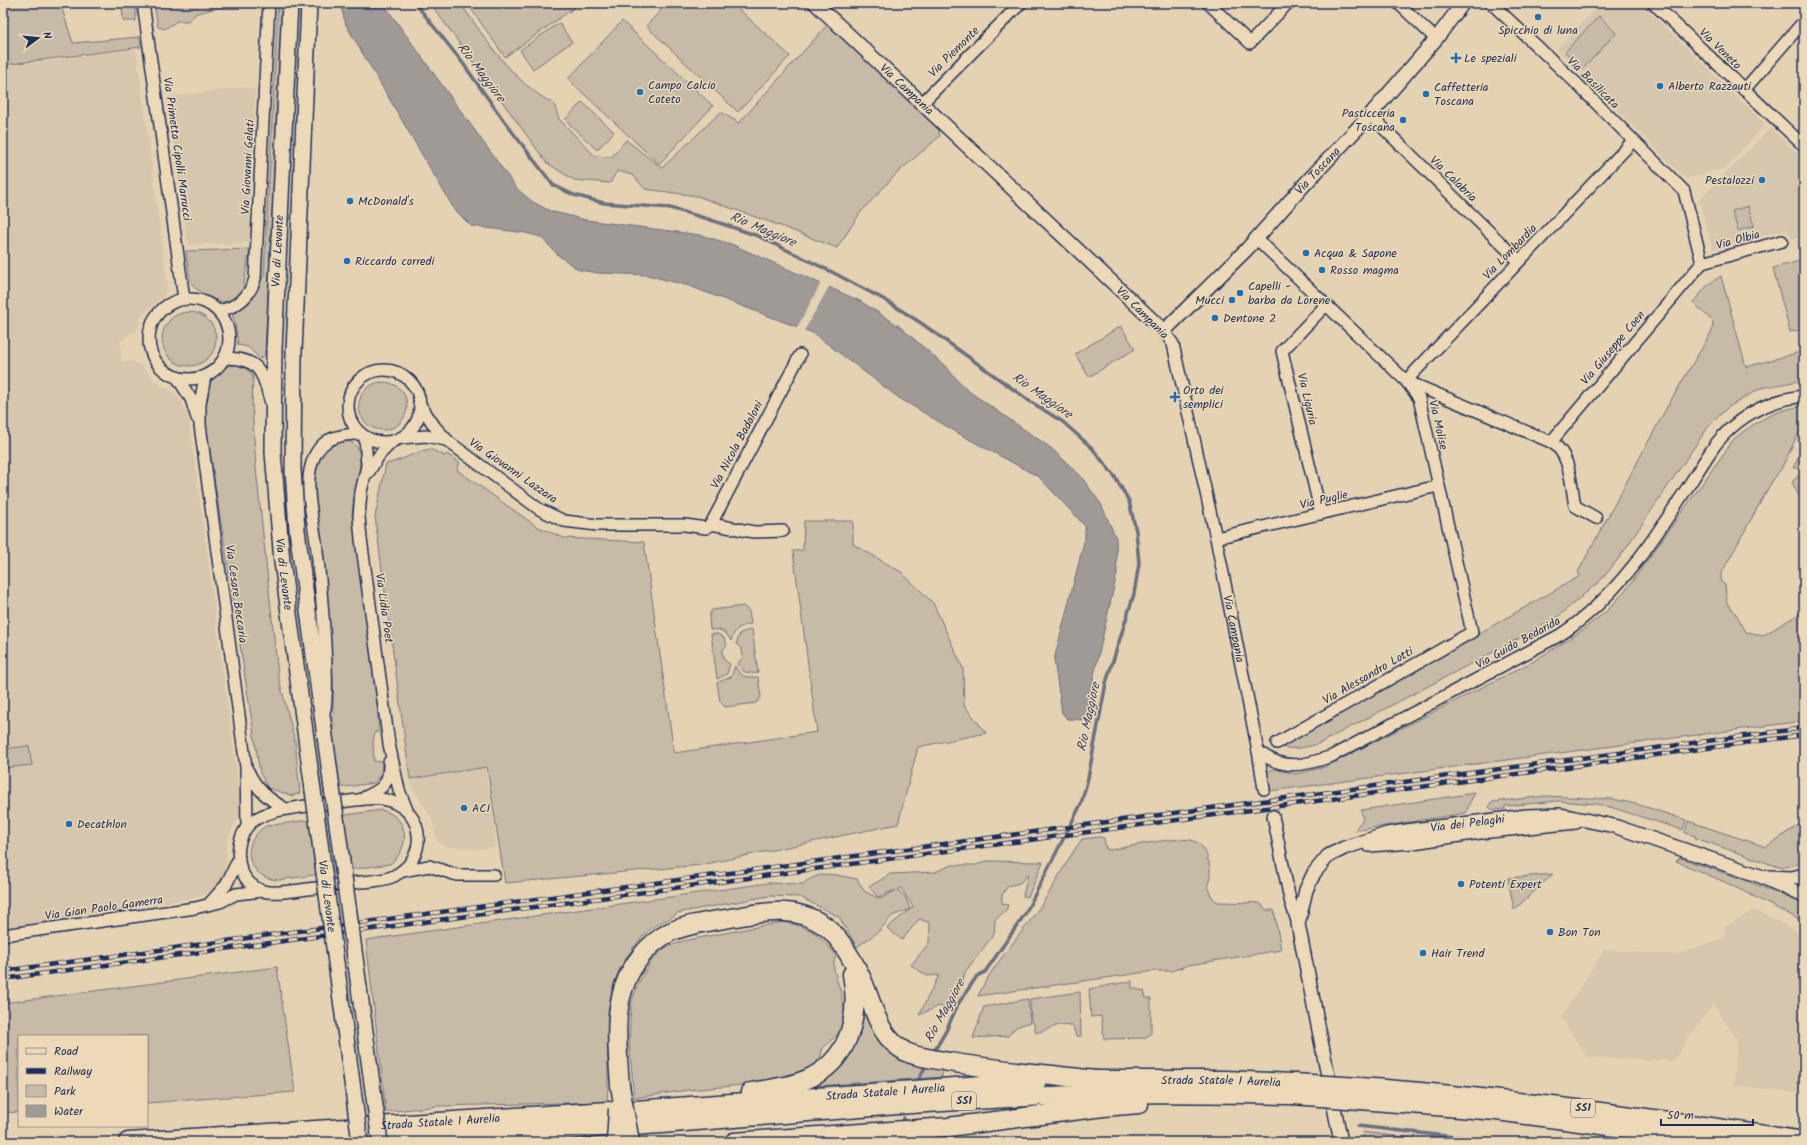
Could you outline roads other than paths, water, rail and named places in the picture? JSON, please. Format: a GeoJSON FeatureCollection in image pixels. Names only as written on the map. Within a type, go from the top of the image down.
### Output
{"type":"FeatureCollection","features":[{"type":"Feature","properties":{"kind":"highway"},"geometry":{"type":"LineString","coordinates":[[633,1126],[627,1116],[620,1086],[617,1012],[622,988],[637,962],[653,943],[664,935],[678,929],[768,911],[785,911],[810,917],[825,926],[834,934],[864,983],[882,1030],[893,1043],[909,1053],[962,1064],[1095,1080]]}},
{"type":"Feature","properties":{"kind":"highway"},"geometry":{"type":"LineString","coordinates":[[663,1108],[789,1085],[806,1080],[823,1069],[843,1048],[853,1025],[856,1000],[849,957]]}},
{"type":"Feature","properties":{"kind":"highway","name":"Strada Statale 1 Aurelia"},"geometry":{"type":"LineString","coordinates":[[633,1126],[663,1108],[973,1086],[1095,1080],[1494,1098],[1575,1107],[1804,1141]]}},
{"type":"Feature","properties":{"kind":"highway"},"geometry":{"type":"LineString","coordinates":[[611,1127],[620,1086]]}},
{"type":"Feature","properties":{"kind":"highway","name":"Strada Statale 1 Aurelia"},"geometry":{"type":"LineString","coordinates":[[633,1126],[1009,1098],[1109,1094],[1208,1093],[1294,1089]]}},
{"type":"Feature","properties":{"kind":"highway"},"geometry":{"type":"LineString","coordinates":[[740,1142],[948,1127],[1103,1107],[1174,1101],[1208,1093]]}},
{"type":"Feature","properties":{"kind":"highway","name":"Strada Statale 1 Aurelia"},"geometry":{"type":"LineString","coordinates":[[1361,1093],[1497,1110],[1726,1142]]}},
{"type":"Feature","properties":{"kind":"highway","name":"Strada Statale 1 Aurelia"},"geometry":{"type":"LineString","coordinates":[[360,1142],[611,1127]]}},
{"type":"Feature","properties":{"kind":"highway","name":"Strada Statale 1 Aurelia"},"geometry":{"type":"LineString","coordinates":[[128,1142],[611,1127]]}},
{"type":"Feature","properties":{"kind":"main road","name":"Via di Levante"},"geometry":{"type":"LineString","coordinates":[[290,3],[274,350],[273,452],[282,562],[360,1142]]}},
{"type":"Feature","properties":{"kind":"main road","name":"Via di Levante"},"geometry":{"type":"LineString","coordinates":[[309,3],[294,352],[293,469],[297,530],[380,1142]]}},
{"type":"Feature","properties":{"kind":"street","name":"Via Primetta Cipolli Marrucci"},"geometry":{"type":"LineString","coordinates":[[143,3],[184,299]]}},
{"type":"Feature","properties":{"kind":"street","name":"Via Giovanni Gelati"},"geometry":{"type":"LineString","coordinates":[[218,311],[240,303],[250,292],[255,279],[269,3]]}},
{"type":"Feature","properties":{"kind":"street","name":"Via Campania"},"geometry":{"type":"LineString","coordinates":[[815,3],[1164,331],[1173,344],[1216,538],[1258,751],[1264,789]]}},
{"type":"Feature","properties":{"kind":"street","name":"Via Piemonte"},"geometry":{"type":"LineString","coordinates":[[922,103],[1021,3]]}},
{"type":"Feature","properties":{"kind":"street"},"geometry":{"type":"LineString","coordinates":[[1208,3],[1250,43],[1288,3]]}},
{"type":"Feature","properties":{"kind":"street"},"geometry":{"type":"LineString","coordinates":[[1398,3],[1436,39]]}},
{"type":"Feature","properties":{"kind":"street","name":"Via Toscana"},"geometry":{"type":"LineString","coordinates":[[1164,331],[1257,239],[1305,184],[1370,116],[1436,39],[1463,3]]}},
{"type":"Feature","properties":{"kind":"street","name":"Via Basilicata"},"geometry":{"type":"LineString","coordinates":[[1491,3],[1575,82],[1684,191],[1702,263]]}},
{"type":"Feature","properties":{"kind":"street","name":"Via Veneto"},"geometry":{"type":"LineString","coordinates":[[1653,3],[1804,146]]}},
{"type":"Feature","properties":{"kind":"street"},"geometry":{"type":"LineString","coordinates":[[1744,90],[1804,21]]}},
{"type":"Feature","properties":{"kind":"street","name":"Via Calabria"},"geometry":{"type":"LineString","coordinates":[[1370,116],[1519,261]]}},
{"type":"Feature","properties":{"kind":"street","name":"Via Lombardia"},"geometry":{"type":"LineString","coordinates":[[1406,381],[1633,141]]}},
{"type":"Feature","properties":{"kind":"street","name":"Via Molise"},"geometry":{"type":"LineString","coordinates":[[1257,239],[1406,381],[1419,398],[1472,632]]}},
{"type":"Feature","properties":{"kind":"street","name":"Via Olbia"},"geometry":{"type":"LineString","coordinates":[[1702,263],[1782,241]]}},
{"type":"Feature","properties":{"kind":"street","name":"Via Giuseppe Coen"},"geometry":{"type":"LineString","coordinates":[[1551,442],[1702,263]]}},
{"type":"Feature","properties":{"kind":"street"},"geometry":{"type":"LineString","coordinates":[[184,299],[199,300],[218,311],[226,324],[229,341],[224,358],[216,369],[205,376],[191,379],[177,377],[158,365],[151,351],[149,336],[152,322],[161,310],[173,302],[184,299]]}},
{"type":"Feature","properties":{"kind":"street","name":"Via Liguria"},"geometry":{"type":"LineString","coordinates":[[1321,514],[1282,351],[1326,305]]}},
{"type":"Feature","properties":{"kind":"street","name":"Via Nicola Badaloni"},"geometry":{"type":"LineString","coordinates":[[711,524],[800,355]]}},
{"type":"Feature","properties":{"kind":"street"},"geometry":{"type":"LineString","coordinates":[[224,358],[244,359],[256,367],[264,380],[273,414]]}},
{"type":"Feature","properties":{"kind":"street"},"geometry":{"type":"LineString","coordinates":[[324,725],[328,690],[322,594],[310,500],[310,468],[317,452],[331,437],[347,434],[364,435],[380,442],[396,440],[409,432],[416,422],[419,403],[413,386],[399,374],[380,370],[366,374],[352,389],[348,403],[352,422],[364,435]]}},
{"type":"Feature","properties":{"kind":"street","name":"Via Cesare Beccaria"},"geometry":{"type":"LineString","coordinates":[[205,376],[200,404],[200,425],[246,766],[247,826]]}},
{"type":"Feature","properties":{"kind":"street","name":"Via Cesare Beccaria"},"geometry":{"type":"LineString","coordinates":[[177,377],[191,400],[200,425]]}},
{"type":"Feature","properties":{"kind":"street"},"geometry":{"type":"LineString","coordinates":[[1406,381],[1551,442],[1560,449],[1565,458],[1575,506],[1596,518]]}},
{"type":"Feature","properties":{"kind":"street","name":"Via Guido Bedarida"},"geometry":{"type":"LineString","coordinates":[[1258,751],[1278,763],[1290,765],[1309,763],[1332,756],[1572,628],[1618,586],[1715,445],[1729,430],[1745,416],[1764,406],[1786,398],[1804,396]]}},
{"type":"Feature","properties":{"kind":"street","name":"Via Giovanni Lazzara"},"geometry":{"type":"LineString","coordinates":[[419,403],[446,440],[539,509],[564,521],[597,525],[685,525],[706,528],[711,524]]}},
{"type":"Feature","properties":{"kind":"street","name":"Via Lidia Poet"},"geometry":{"type":"LineString","coordinates":[[364,435],[367,451],[366,477]]}},
{"type":"Feature","properties":{"kind":"street","name":"Via Giovanni Lazzara"},"geometry":{"type":"LineString","coordinates":[[396,440],[426,436],[446,440]]}},
{"type":"Feature","properties":{"kind":"street","name":"Via Lidia Poet"},"geometry":{"type":"LineString","coordinates":[[396,440],[380,454],[366,477],[361,492],[361,539],[389,744],[399,790],[407,810],[416,824],[418,837],[417,849]]}},
{"type":"Feature","properties":{"kind":"street","name":"Via Puglie"},"geometry":{"type":"LineString","coordinates":[[1216,538],[1438,486]]}},
{"type":"Feature","properties":{"kind":"street"},"geometry":{"type":"LineString","coordinates":[[711,524],[754,532],[783,531]]}},
{"type":"Feature","properties":{"kind":"street","name":"Via Alessandro Lotti"},"geometry":{"type":"LineString","coordinates":[[1277,743],[1472,632]]}},
{"type":"Feature","properties":{"kind":"street","name":"Via Lidia Poet"},"geometry":{"type":"LineString","coordinates":[[359,799],[379,791],[386,782],[390,774],[389,744]]}},
{"type":"Feature","properties":{"kind":"street","name":"Via Cesare Beccaria"},"geometry":{"type":"LineString","coordinates":[[246,766],[254,783],[264,795],[286,809]]}},
{"type":"Feature","properties":{"kind":"street"},"geometry":{"type":"LineString","coordinates":[[342,802],[359,799],[384,799],[407,810]]}},
{"type":"Feature","properties":{"kind":"street"},"geometry":{"type":"LineString","coordinates":[[263,891],[252,884],[245,876],[239,858],[238,846],[247,826],[258,817],[286,809],[306,806]]}},
{"type":"Feature","properties":{"kind":"street","name":"Via dei Pelaghi"},"geometry":{"type":"LineString","coordinates":[[1298,924],[1306,890],[1318,867],[1335,852],[1387,834],[1479,827],[1541,814],[1561,815],[1614,826],[1760,876],[1804,896]]}},
{"type":"Feature","properties":{"kind":"street","name":"Via dei Pelaghi"},"geometry":{"type":"LineString","coordinates":[[1273,816],[1290,900],[1298,924],[1328,1076]]}},
{"type":"Feature","properties":{"kind":"street"},"geometry":{"type":"LineString","coordinates":[[417,849],[429,866]]}},
{"type":"Feature","properties":{"kind":"street"},"geometry":{"type":"LineString","coordinates":[[402,871],[415,857],[417,849]]}},
{"type":"Feature","properties":{"kind":"street"},"geometry":{"type":"LineString","coordinates":[[208,905],[226,886],[239,858]]}},
{"type":"Feature","properties":{"kind":"street"},"geometry":{"type":"LineString","coordinates":[[352,883],[383,879],[402,871],[429,866],[457,875],[494,875]]}},
{"type":"Feature","properties":{"kind":"street","name":"Via dei Pelaghi"},"geometry":{"type":"LineString","coordinates":[[1760,876],[1784,878],[1804,875]]}},
{"type":"Feature","properties":{"kind":"street","name":"Via Gian Paolo Gamerra"},"geometry":{"type":"LineString","coordinates":[[3,935],[208,905],[220,902],[236,894],[317,888]]}},
{"type":"Feature","properties":{"kind":"street"},"geometry":{"type":"LineString","coordinates":[[1334,1107],[1341,1142]]}},
{"type":"Feature","properties":{"kind":"water"},"geometry":{"type":"Polygon","coordinates":[[[340,3],[383,3],[517,189],[533,202],[550,211],[586,220],[700,235],[731,244],[860,301],[899,326],[944,365],[967,390],[1051,448],[1080,475],[1101,504],[1116,538],[1117,573],[1084,720],[1067,719],[1062,713],[1054,660],[1085,538],[1085,526],[1039,477],[963,436],[899,398],[813,333],[689,286],[647,275],[598,273],[579,270],[559,256],[541,237],[526,233],[471,226],[454,209],[346,25],[340,3]]]}},
{"type":"Feature","properties":{"kind":"waterway","name":"Rio Maggiore"},"geometry":{"type":"LineString","coordinates":[[415,3],[462,62],[504,121],[553,185],[574,195],[604,203],[670,208],[758,236],[885,300],[921,323],[1031,402],[1063,422],[1092,448],[1115,477],[1129,501],[1136,531],[1139,563],[1134,594],[1106,683],[1088,778],[1081,804],[1025,914],[985,972],[977,976],[958,1004],[946,1031],[933,1053]]}},
{"type":"Feature","properties":{"kind":"waterway","name":"Rio Maggiore"},"geometry":{"type":"LineString","coordinates":[[919,1079],[927,1063]]}},
{"type":"Feature","properties":{"kind":"waterway","name":"Rio Maggiore"},"geometry":{"type":"LineString","coordinates":[[903,1123],[904,1118]]}},
{"type":"Feature","properties":{"kind":"waterway"},"geometry":{"type":"LineString","coordinates":[[1358,1126],[1499,1142]]}},
{"type":"Feature","properties":{"kind":"railway"},"geometry":{"type":"LineString","coordinates":[[3,971],[1804,728]]}},
{"type":"Feature","properties":{"kind":"railway"},"geometry":{"type":"LineString","coordinates":[[3,979],[1804,735]]}},
{"type":"Feature","properties":{"kind":"place","name":"Spicchio di luna"},"geometry":{"type":"Point","coordinates":[1538,17]}},
{"type":"Feature","properties":{"kind":"place","name":"Le speziali"},"geometry":{"type":"Point","coordinates":[1456,58]}},
{"type":"Feature","properties":{"kind":"place","name":"Alberto Razzauti"},"geometry":{"type":"Point","coordinates":[1660,86]}},
{"type":"Feature","properties":{"kind":"place","name":"Campo Calcio Coteto"},"geometry":{"type":"Point","coordinates":[640,92]}},
{"type":"Feature","properties":{"kind":"place","name":"Caffetteria Toscana"},"geometry":{"type":"Point","coordinates":[1426,94]}},
{"type":"Feature","properties":{"kind":"place","name":"Pasticceria Toscana"},"geometry":{"type":"Point","coordinates":[1403,120]}},
{"type":"Feature","properties":{"kind":"place","name":"Pestalozzi"},"geometry":{"type":"Point","coordinates":[1762,180]}},
{"type":"Feature","properties":{"kind":"place","name":"McDonald's"},"geometry":{"type":"Point","coordinates":[350,201]}},
{"type":"Feature","properties":{"kind":"place","name":"Acqua & Sapone"},"geometry":{"type":"Point","coordinates":[1306,253]}},
{"type":"Feature","properties":{"kind":"place","name":"Riccardo corredi"},"geometry":{"type":"Point","coordinates":[347,261]}},
{"type":"Feature","properties":{"kind":"place","name":"Rosso magma"},"geometry":{"type":"Point","coordinates":[1322,270]}},
{"type":"Feature","properties":{"kind":"place","name":"Capelli - barba da Lorene"},"geometry":{"type":"Point","coordinates":[1240,293]}},
{"type":"Feature","properties":{"kind":"place","name":"Mucci"},"geometry":{"type":"Point","coordinates":[1232,300]}},
{"type":"Feature","properties":{"kind":"place","name":"Dentone 2"},"geometry":{"type":"Point","coordinates":[1215,318]}},
{"type":"Feature","properties":{"kind":"place","name":"Orto dei semplici"},"geometry":{"type":"Point","coordinates":[1175,397]}},
{"type":"Feature","properties":{"kind":"place","name":"ACI"},"geometry":{"type":"Point","coordinates":[464,808]}},
{"type":"Feature","properties":{"kind":"place","name":"Decathlon"},"geometry":{"type":"Point","coordinates":[69,824]}},
{"type":"Feature","properties":{"kind":"place","name":"Potenti Expert"},"geometry":{"type":"Point","coordinates":[1461,884]}},
{"type":"Feature","properties":{"kind":"place","name":"Bon Ton"},"geometry":{"type":"Point","coordinates":[1550,932]}},
{"type":"Feature","properties":{"kind":"place","name":"Hair Trend"},"geometry":{"type":"Point","coordinates":[1423,953]}}]}
